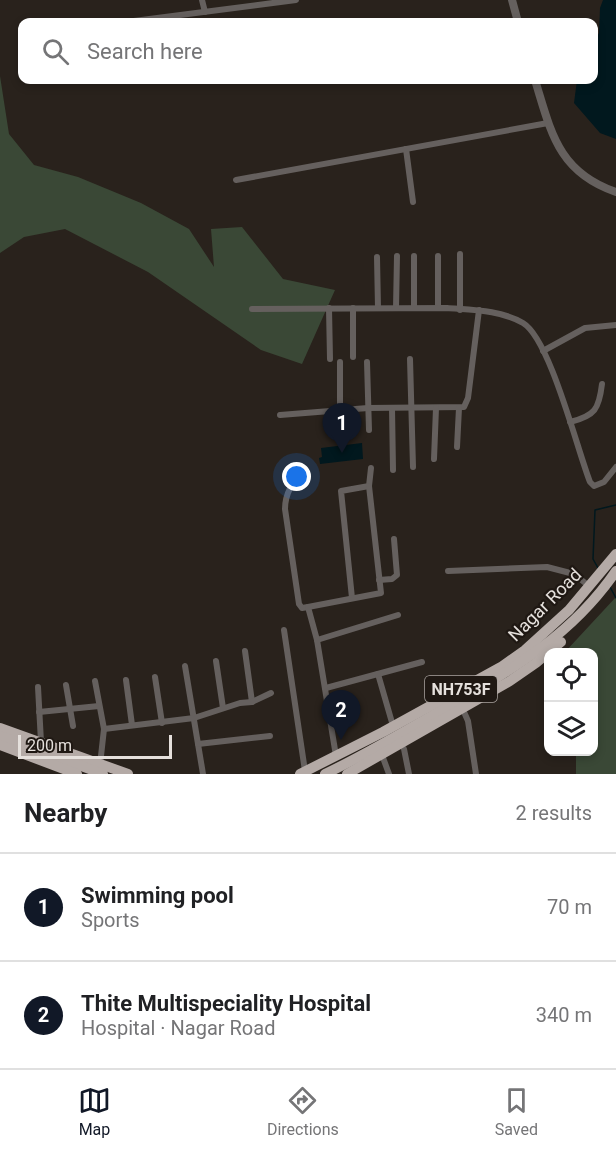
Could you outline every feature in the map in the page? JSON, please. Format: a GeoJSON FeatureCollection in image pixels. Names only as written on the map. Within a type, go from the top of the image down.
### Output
{"type":"FeatureCollection","features":[{"type":"Feature","properties":{"kind":"highway","name":"Nagar Road"},"geometry":{"type":"LineString","coordinates":[[347,774],[510,681],[536,663],[582,621],[609,580],[616,554]]}},
{"type":"Feature","properties":{"kind":"highway","name":"Nagar Road"},"geometry":{"type":"LineString","coordinates":[[303,773],[501,667],[525,650],[569,610],[589,586],[609,580]]}},
{"type":"Feature","properties":{"kind":"highway"},"geometry":{"type":"LineString","coordinates":[[325,774],[518,665],[555,637],[582,612],[609,580]]}},
{"type":"Feature","properties":{"kind":"highway"},"geometry":{"type":"LineString","coordinates":[[0,728],[41,742],[101,769]]}},
{"type":"Feature","properties":{"kind":"highway"},"geometry":{"type":"LineString","coordinates":[[0,736],[101,769],[128,774]]}},
{"type":"Feature","properties":{"kind":"highway"},"geometry":{"type":"LineString","coordinates":[[0,745],[77,774]]}},
{"type":"Feature","properties":{"kind":"street"},"geometry":{"type":"LineString","coordinates":[[202,0],[205,12]]}},
{"type":"Feature","properties":{"kind":"street"},"geometry":{"type":"LineString","coordinates":[[158,18],[296,0]]}},
{"type":"Feature","properties":{"kind":"street"},"geometry":{"type":"LineString","coordinates":[[512,0],[517,18]]}},
{"type":"Feature","properties":{"kind":"street"},"geometry":{"type":"LineString","coordinates":[[536,84],[548,123],[558,148],[566,160],[581,175],[595,184],[616,192]]}},
{"type":"Feature","properties":{"kind":"street"},"geometry":{"type":"LineString","coordinates":[[236,180],[548,123]]}},
{"type":"Feature","properties":{"kind":"street"},"geometry":{"type":"LineString","coordinates":[[406,149],[413,202]]}},
{"type":"Feature","properties":{"kind":"street"},"geometry":{"type":"LineString","coordinates":[[460,254],[460,309]]}},
{"type":"Feature","properties":{"kind":"street"},"geometry":{"type":"LineString","coordinates":[[396,308],[397,256]]}},
{"type":"Feature","properties":{"kind":"street"},"geometry":{"type":"LineString","coordinates":[[414,256],[414,308]]}},
{"type":"Feature","properties":{"kind":"street"},"geometry":{"type":"LineString","coordinates":[[438,256],[438,308]]}},
{"type":"Feature","properties":{"kind":"street"},"geometry":{"type":"LineString","coordinates":[[377,257],[378,308]]}},
{"type":"Feature","properties":{"kind":"street"},"geometry":{"type":"LineString","coordinates":[[329,308],[330,359]]}},
{"type":"Feature","properties":{"kind":"street"},"geometry":{"type":"LineString","coordinates":[[353,308],[353,357]]}},
{"type":"Feature","properties":{"kind":"street"},"geometry":{"type":"LineString","coordinates":[[252,309],[438,308],[479,310],[514,319],[525,324],[530,330],[553,371],[590,482],[594,486],[604,482],[616,467]]}},
{"type":"Feature","properties":{"kind":"street"},"geometry":{"type":"LineString","coordinates":[[280,415],[368,408],[459,408],[464,406],[468,398],[479,310]]}},
{"type":"Feature","properties":{"kind":"street"},"geometry":{"type":"LineString","coordinates":[[543,351],[585,328],[616,325]]}},
{"type":"Feature","properties":{"kind":"street"},"geometry":{"type":"LineString","coordinates":[[410,359],[413,466]]}},
{"type":"Feature","properties":{"kind":"street"},"geometry":{"type":"LineString","coordinates":[[340,362],[340,410]]}},
{"type":"Feature","properties":{"kind":"street"},"geometry":{"type":"LineString","coordinates":[[367,362],[369,430]]}},
{"type":"Feature","properties":{"kind":"street"},"geometry":{"type":"LineString","coordinates":[[570,422],[592,414],[600,400],[602,384]]}},
{"type":"Feature","properties":{"kind":"street"},"geometry":{"type":"LineString","coordinates":[[392,408],[393,470]]}},
{"type":"Feature","properties":{"kind":"street"},"geometry":{"type":"LineString","coordinates":[[434,459],[436,408]]}},
{"type":"Feature","properties":{"kind":"street"},"geometry":{"type":"LineString","coordinates":[[457,447],[459,408]]}},
{"type":"Feature","properties":{"kind":"street"},"geometry":{"type":"LineString","coordinates":[[303,469],[285,499],[299,604],[302,608],[381,593],[369,486],[371,468]]}},
{"type":"Feature","properties":{"kind":"street"},"geometry":{"type":"LineString","coordinates":[[352,598],[341,491],[369,486]]}},
{"type":"Feature","properties":{"kind":"street"},"geometry":{"type":"LineString","coordinates":[[379,580],[392,579],[397,575],[394,539]]}},
{"type":"Feature","properties":{"kind":"street"},"geometry":{"type":"LineString","coordinates":[[448,571],[547,567],[574,574],[589,586]]}},
{"type":"Feature","properties":{"kind":"street"},"geometry":{"type":"LineString","coordinates":[[308,607],[317,640],[336,756]]}},
{"type":"Feature","properties":{"kind":"street"},"geometry":{"type":"LineString","coordinates":[[317,640],[398,615]]}},
{"type":"Feature","properties":{"kind":"street"},"geometry":{"type":"LineString","coordinates":[[284,630],[303,773]]}},
{"type":"Feature","properties":{"kind":"street"},"geometry":{"type":"LineString","coordinates":[[245,651],[252,702]]}},
{"type":"Feature","properties":{"kind":"street"},"geometry":{"type":"LineString","coordinates":[[216,661],[224,708]]}},
{"type":"Feature","properties":{"kind":"street"},"geometry":{"type":"LineString","coordinates":[[326,688],[422,662]]}},
{"type":"Feature","properties":{"kind":"street"},"geometry":{"type":"LineString","coordinates":[[185,666],[203,774]]}},
{"type":"Feature","properties":{"kind":"street"},"geometry":{"type":"LineString","coordinates":[[378,674],[393,726]]}},
{"type":"Feature","properties":{"kind":"street"},"geometry":{"type":"LineString","coordinates":[[155,677],[162,723]]}},
{"type":"Feature","properties":{"kind":"street"},"geometry":{"type":"LineString","coordinates":[[126,680],[132,725]]}},
{"type":"Feature","properties":{"kind":"street"},"geometry":{"type":"LineString","coordinates":[[95,681],[104,729],[101,769]]}},
{"type":"Feature","properties":{"kind":"street"},"geometry":{"type":"LineString","coordinates":[[66,685],[73,726]]}},
{"type":"Feature","properties":{"kind":"street"},"geometry":{"type":"LineString","coordinates":[[38,687],[41,742]]}},
{"type":"Feature","properties":{"kind":"street"},"geometry":{"type":"LineString","coordinates":[[104,729],[194,718],[240,703],[252,702],[271,693]]}},
{"type":"Feature","properties":{"kind":"street"},"geometry":{"type":"LineString","coordinates":[[39,712],[99,706]]}},
{"type":"Feature","properties":{"kind":"street"},"geometry":{"type":"LineString","coordinates":[[464,712],[468,721],[476,774]]}},
{"type":"Feature","properties":{"kind":"street"},"geometry":{"type":"LineString","coordinates":[[198,744],[270,736]]}},
{"type":"Feature","properties":{"kind":"street"},"geometry":{"type":"LineString","coordinates":[[404,749],[409,774]]}},
{"type":"Feature","properties":{"kind":"street"},"geometry":{"type":"LineString","coordinates":[[382,755],[389,774]]}},
{"type":"Feature","properties":{"kind":"green space"},"geometry":{"type":"Polygon","coordinates":[[[0,76],[9,134],[34,165],[78,177],[141,203],[189,229],[214,267],[211,229],[242,227],[283,279],[335,290],[302,364],[261,350],[148,272],[65,229],[24,237],[0,253],[0,76]]]}},
{"type":"Feature","properties":{"kind":"green space"},"geometry":{"type":"Polygon","coordinates":[[[616,597],[616,774],[576,774],[576,756],[598,756],[598,648],[569,648],[616,597]]]}},
{"type":"Feature","properties":{"kind":"water"},"geometry":{"type":"Polygon","coordinates":[[[603,0],[616,0],[616,139],[600,133],[574,103],[576,84],[598,84],[600,8],[603,0]]]}},
{"type":"Feature","properties":{"kind":"water"},"geometry":{"type":"Polygon","coordinates":[[[362,443],[363,459],[320,464],[321,448],[362,443]]]}},
{"type":"Feature","properties":{"kind":"waterway"},"geometry":{"type":"LineString","coordinates":[[598,568],[593,559],[595,510],[616,505]]}},
{"type":"Feature","properties":{"kind":"waterway"},"geometry":{"type":"LineString","coordinates":[[610,587],[616,598]]}},
{"type":"Feature","properties":{"kind":"place","name":"Swimming pool"},"geometry":{"type":"Point","coordinates":[342,453]}},
{"type":"Feature","properties":{"kind":"place","name":"Thite Multispeciality Hospital"},"geometry":{"type":"Point","coordinates":[341,740]}}]}
